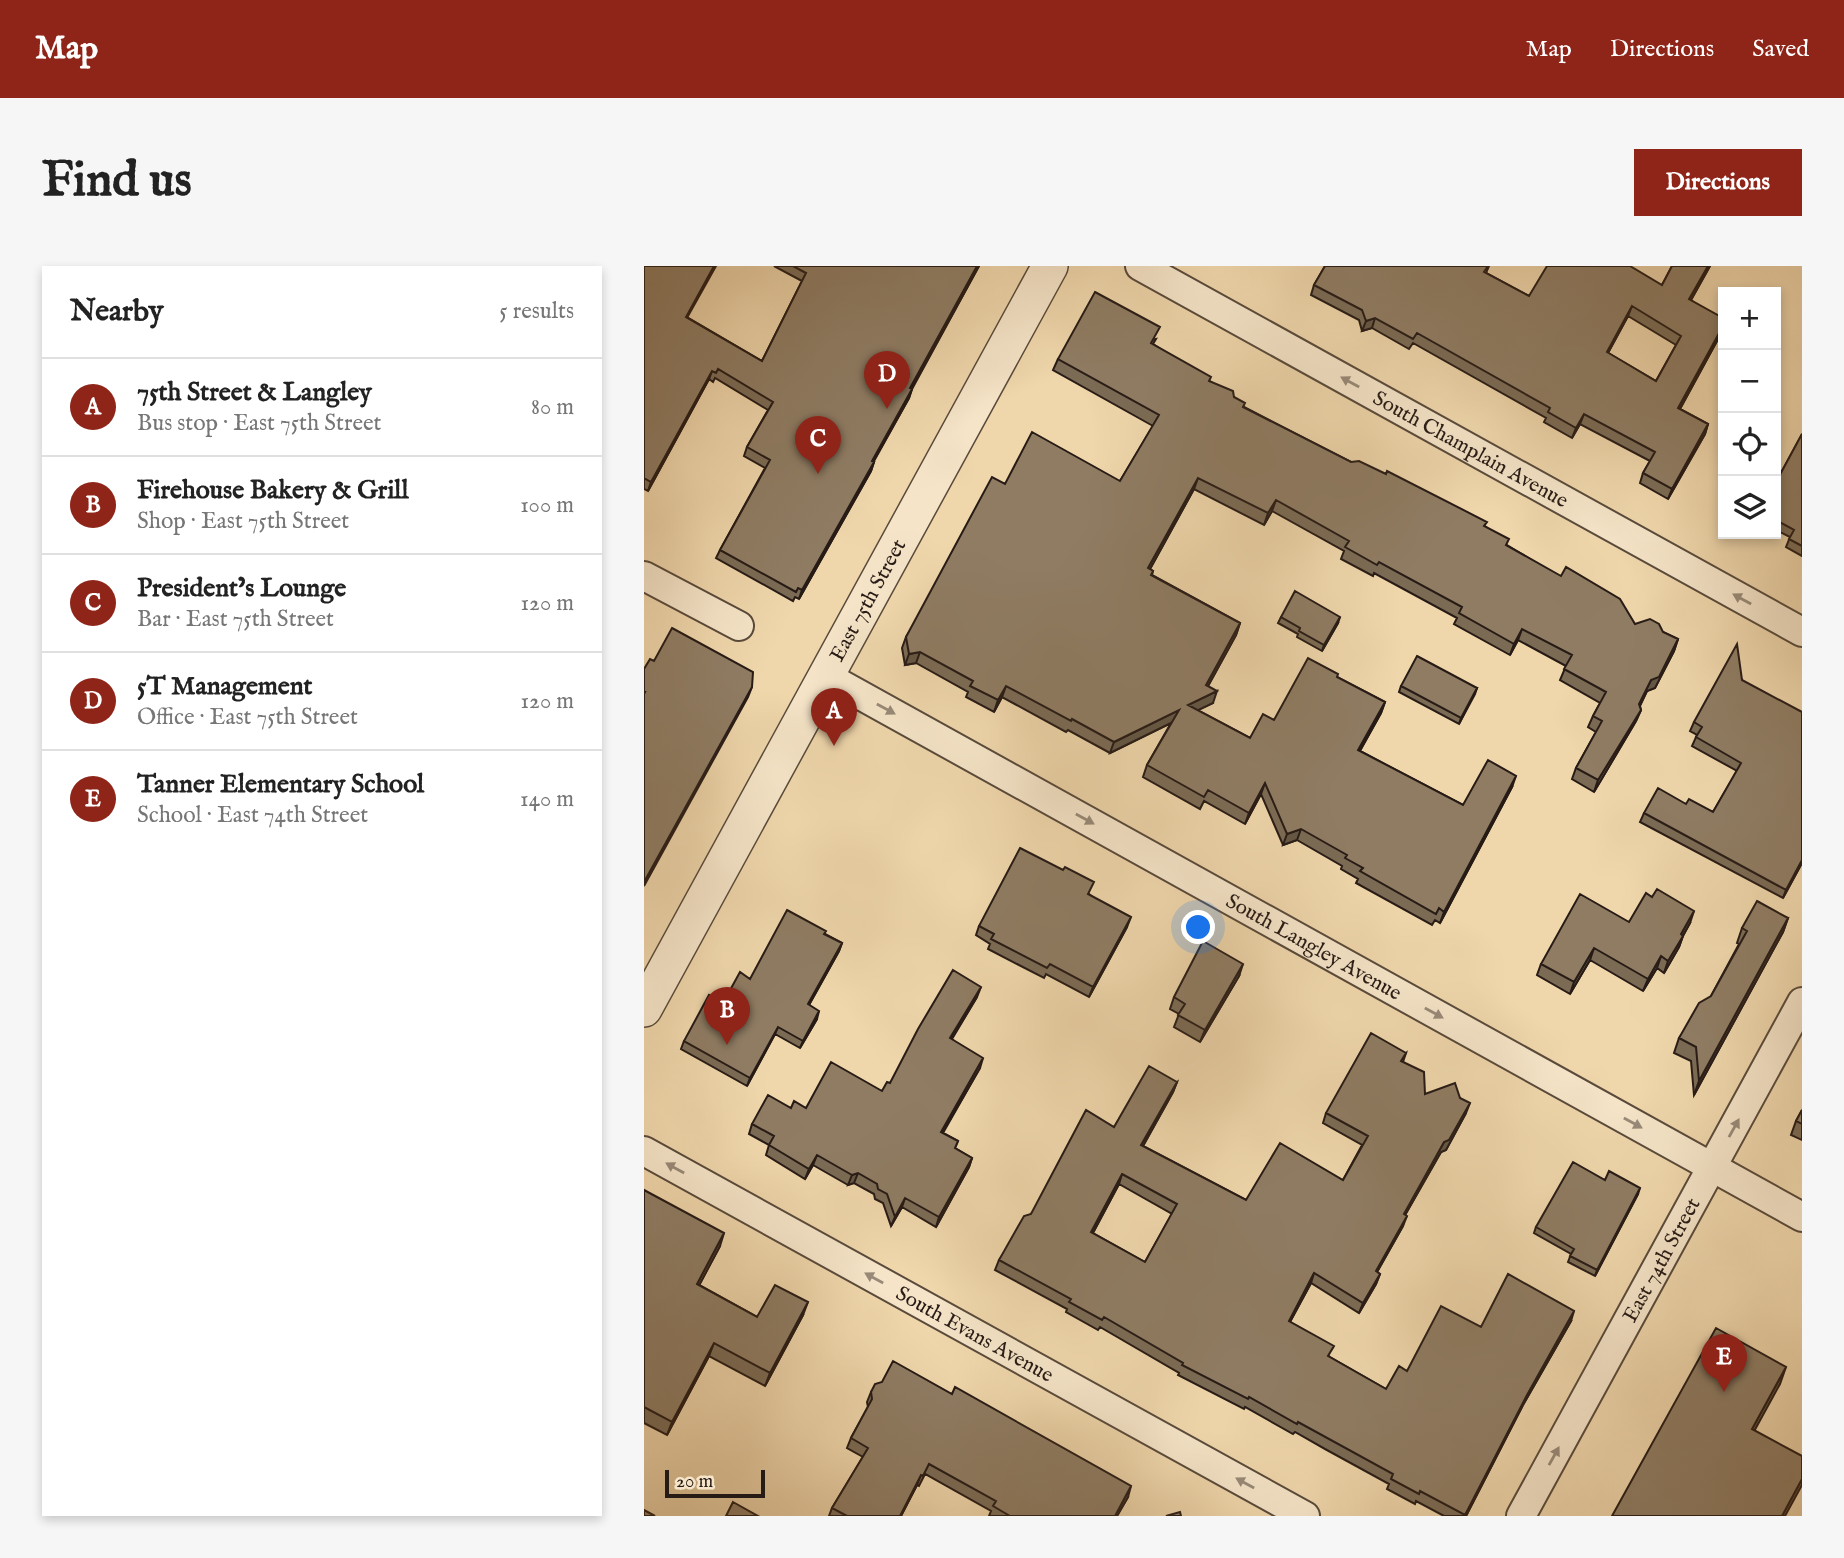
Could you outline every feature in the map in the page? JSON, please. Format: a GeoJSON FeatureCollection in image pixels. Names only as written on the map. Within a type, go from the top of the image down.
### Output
{"type":"FeatureCollection","features":[{"type":"Feature","properties":{"kind":"street","name":"East 75th Street"},"geometry":{"type":"LineString","coordinates":[[644,1009],[1050,266]]}},
{"type":"Feature","properties":{"kind":"street","name":"South Champlain Avenue"},"geometry":{"type":"LineString","coordinates":[[1140,266],[1802,632]]}},
{"type":"Feature","properties":{"kind":"street"},"geometry":{"type":"LineString","coordinates":[[644,576],[739,626]]}},
{"type":"Feature","properties":{"kind":"street","name":"South Langley Avenue"},"geometry":{"type":"LineString","coordinates":[[826,676],[1802,1217]]}},
{"type":"Feature","properties":{"kind":"street","name":"East 74th Street"},"geometry":{"type":"LineString","coordinates":[[1521,1516],[1802,1002]]}},
{"type":"Feature","properties":{"kind":"street","name":"South Evans Avenue"},"geometry":{"type":"LineString","coordinates":[[644,1151],[1305,1516]]}},
{"type":"Feature","properties":{"kind":"building"},"geometry":{"type":"Polygon","coordinates":[[[644,266],[714,266],[686,317],[762,361],[806,273],[793,266],[977,266],[910,388],[912,389],[872,461],[874,462],[802,590],[798,588],[796,592],[720,550],[770,460],[747,447],[773,402],[718,369],[716,373],[712,371],[651,482],[644,478],[644,266]]]}},
{"type":"Feature","properties":{"kind":"building"},"geometry":{"type":"Polygon","coordinates":[[[1325,266],[1488,266],[1484,272],[1529,296],[1547,266],[1630,266],[1662,285],[1672,266],[1708,266],[1689,299],[1718,315],[1718,335],[1678,408],[1708,424],[1672,489],[1643,473],[1655,452],[1584,414],[1576,428],[1548,412],[1550,408],[1417,333],[1413,339],[1375,318],[1366,321],[1362,310],[1314,285],[1325,266]],[[1632,306],[1607,352],[1656,381],[1681,336],[1632,306]]]}},
{"type":"Feature","properties":{"kind":"building"},"geometry":{"type":"Polygon","coordinates":[[[1095,292],[1160,327],[1151,343],[1211,377],[1209,381],[1233,391],[1234,397],[1245,403],[1243,407],[1351,462],[1359,461],[1386,474],[1387,471],[1487,522],[1484,526],[1509,539],[1506,545],[1561,576],[1566,567],[1620,599],[1635,624],[1650,619],[1659,624],[1663,632],[1678,639],[1659,677],[1651,680],[1639,704],[1641,710],[1598,780],[1576,768],[1602,721],[1593,716],[1606,692],[1564,669],[1572,655],[1522,629],[1514,644],[1459,613],[1462,607],[1379,562],[1377,565],[1345,547],[1349,541],[1276,500],[1268,513],[1198,478],[1148,568],[1153,571],[1151,575],[1240,623],[1206,685],[1217,691],[1188,705],[1250,738],[1263,714],[1274,720],[1308,658],[1338,674],[1337,677],[1385,702],[1358,750],[1463,805],[1488,760],[1516,776],[1444,912],[1439,908],[1436,914],[1360,871],[1363,868],[1345,858],[1347,855],[1301,829],[1287,834],[1265,783],[1249,813],[1208,790],[1204,797],[1147,765],[1179,710],[1114,742],[1006,686],[998,700],[970,686],[973,681],[920,652],[909,654],[906,637],[992,477],[1005,484],[1032,432],[1120,481],[1159,415],[1058,359],[1095,292]]]}},
{"type":"Feature","properties":{"kind":"building"},"geometry":{"type":"Polygon","coordinates":[[[1802,434],[1802,546],[1789,539],[1794,530],[1781,523],[1781,473],[1802,434]]]}},
{"type":"Feature","properties":{"kind":"building"},"geometry":{"type":"Polygon","coordinates":[[[1295,591],[1340,617],[1324,645],[1281,617],[1295,591]]]}},
{"type":"Feature","properties":{"kind":"building"},"geometry":{"type":"Polygon","coordinates":[[[672,628],[753,672],[752,687],[644,882],[644,669],[650,659],[654,661],[672,628]]]}},
{"type":"Feature","properties":{"kind":"building"},"geometry":{"type":"Polygon","coordinates":[[[1737,644],[1742,680],[1802,712],[1802,860],[1786,890],[1644,813],[1658,788],[1686,804],[1689,799],[1713,812],[1741,763],[1696,737],[1702,727],[1694,722],[1737,644]]]}},
{"type":"Feature","properties":{"kind":"building"},"geometry":{"type":"Polygon","coordinates":[[[1417,656],[1477,688],[1461,718],[1401,686],[1417,656]]]}},
{"type":"Feature","properties":{"kind":"building"},"geometry":{"type":"Polygon","coordinates":[[[1020,848],[1094,882],[1088,894],[1131,917],[1093,987],[1050,964],[1047,968],[991,939],[994,934],[979,926],[1020,848]]]}},
{"type":"Feature","properties":{"kind":"building"},"geometry":{"type":"Polygon","coordinates":[[[1657,889],[1694,911],[1668,961],[1661,956],[1648,979],[1594,948],[1574,982],[1541,964],[1580,894],[1629,922],[1646,893],[1652,897],[1657,889]]]}},
{"type":"Feature","properties":{"kind":"building"},"geometry":{"type":"Polygon","coordinates":[[[1757,901],[1788,918],[1699,1081],[1696,1047],[1679,1038],[1699,1003],[1711,996],[1747,931],[1742,928],[1757,901]]]}},
{"type":"Feature","properties":{"kind":"building"},"geometry":{"type":"Polygon","coordinates":[[[787,910],[842,943],[808,1004],[819,1011],[803,1041],[778,1027],[750,1078],[684,1041],[709,995],[723,1003],[740,972],[750,979],[787,910]]]}},
{"type":"Feature","properties":{"kind":"building"},"geometry":{"type":"Polygon","coordinates":[[[1203,941],[1243,964],[1205,1030],[1178,1015],[1185,1004],[1174,997],[1203,941]]]}},
{"type":"Feature","properties":{"kind":"building"},"geometry":{"type":"Polygon","coordinates":[[[953,970],[981,987],[950,1038],[983,1058],[941,1132],[958,1141],[955,1148],[972,1158],[939,1217],[905,1198],[895,1217],[887,1194],[878,1189],[877,1184],[858,1173],[852,1175],[817,1155],[809,1169],[769,1145],[774,1136],[752,1124],[768,1095],[791,1108],[794,1101],[806,1108],[831,1062],[882,1091],[887,1082],[890,1083],[953,970]]]}},
{"type":"Feature","properties":{"kind":"building"},"geometry":{"type":"Polygon","coordinates":[[[1371,1033],[1406,1053],[1401,1061],[1424,1072],[1425,1094],[1455,1083],[1460,1098],[1470,1103],[1449,1140],[1444,1142],[1404,1214],[1407,1216],[1376,1271],[1380,1274],[1363,1303],[1314,1273],[1289,1321],[1334,1346],[1328,1356],[1386,1389],[1399,1366],[1407,1371],[1441,1306],[1481,1327],[1508,1274],[1574,1311],[1465,1515],[1391,1479],[1393,1474],[1298,1422],[1297,1424],[1249,1397],[1248,1399],[1182,1365],[1183,1363],[1104,1317],[1102,1320],[1069,1302],[1071,1299],[999,1260],[1024,1216],[1031,1214],[1086,1110],[1114,1127],[1149,1066],[1177,1082],[1141,1145],[1246,1200],[1280,1143],[1343,1180],[1368,1136],[1326,1113],[1371,1033]],[[1122,1174],[1091,1232],[1145,1262],[1177,1204],[1122,1174]]]}},
{"type":"Feature","properties":{"kind":"building"},"geometry":{"type":"Polygon","coordinates":[[[1802,1110],[1802,1124],[1796,1121],[1802,1110]]]}},
{"type":"Feature","properties":{"kind":"building"},"geometry":{"type":"Polygon","coordinates":[[[1573,1162],[1605,1180],[1609,1171],[1640,1188],[1597,1270],[1570,1256],[1574,1249],[1536,1227],[1573,1162]]]}},
{"type":"Feature","properties":{"kind":"building"},"geometry":{"type":"Polygon","coordinates":[[[644,1190],[724,1233],[697,1284],[757,1317],[775,1285],[808,1302],[770,1373],[714,1343],[672,1422],[644,1407],[644,1190]]]}},
{"type":"Feature","properties":{"kind":"building"},"geometry":{"type":"Polygon","coordinates":[[[1716,1328],[1786,1367],[1752,1429],[1802,1456],[1802,1479],[1782,1516],[1612,1516],[1716,1328]]]}},
{"type":"Feature","properties":{"kind":"building"},"geometry":{"type":"Polygon","coordinates":[[[893,1361],[952,1394],[955,1387],[1131,1486],[1115,1516],[1010,1516],[993,1506],[996,1501],[929,1464],[900,1516],[847,1516],[832,1508],[868,1448],[851,1438],[872,1399],[871,1392],[875,1384],[882,1382],[893,1361]]]}},
{"type":"Feature","properties":{"kind":"building"},"geometry":{"type":"Polygon","coordinates":[[[733,1502],[758,1516],[726,1516],[733,1502]]]}},
{"type":"Feature","properties":{"kind":"building"},"geometry":{"type":"Polygon","coordinates":[[[644,1510],[655,1516],[644,1516],[644,1510]]]}},
{"type":"Feature","properties":{"kind":"place","name":"5T Management"},"geometry":{"type":"Point","coordinates":[887,409]}},
{"type":"Feature","properties":{"kind":"place","name":"President’s Lounge"},"geometry":{"type":"Point","coordinates":[818,474]}},
{"type":"Feature","properties":{"kind":"place","name":"75th Street & Langley"},"geometry":{"type":"Point","coordinates":[834,746]}},
{"type":"Feature","properties":{"kind":"place","name":"Firehouse Bakery & Grill"},"geometry":{"type":"Point","coordinates":[727,1045]}},
{"type":"Feature","properties":{"kind":"place","name":"Tanner Elementary School"},"geometry":{"type":"Point","coordinates":[1724,1392]}}]}
